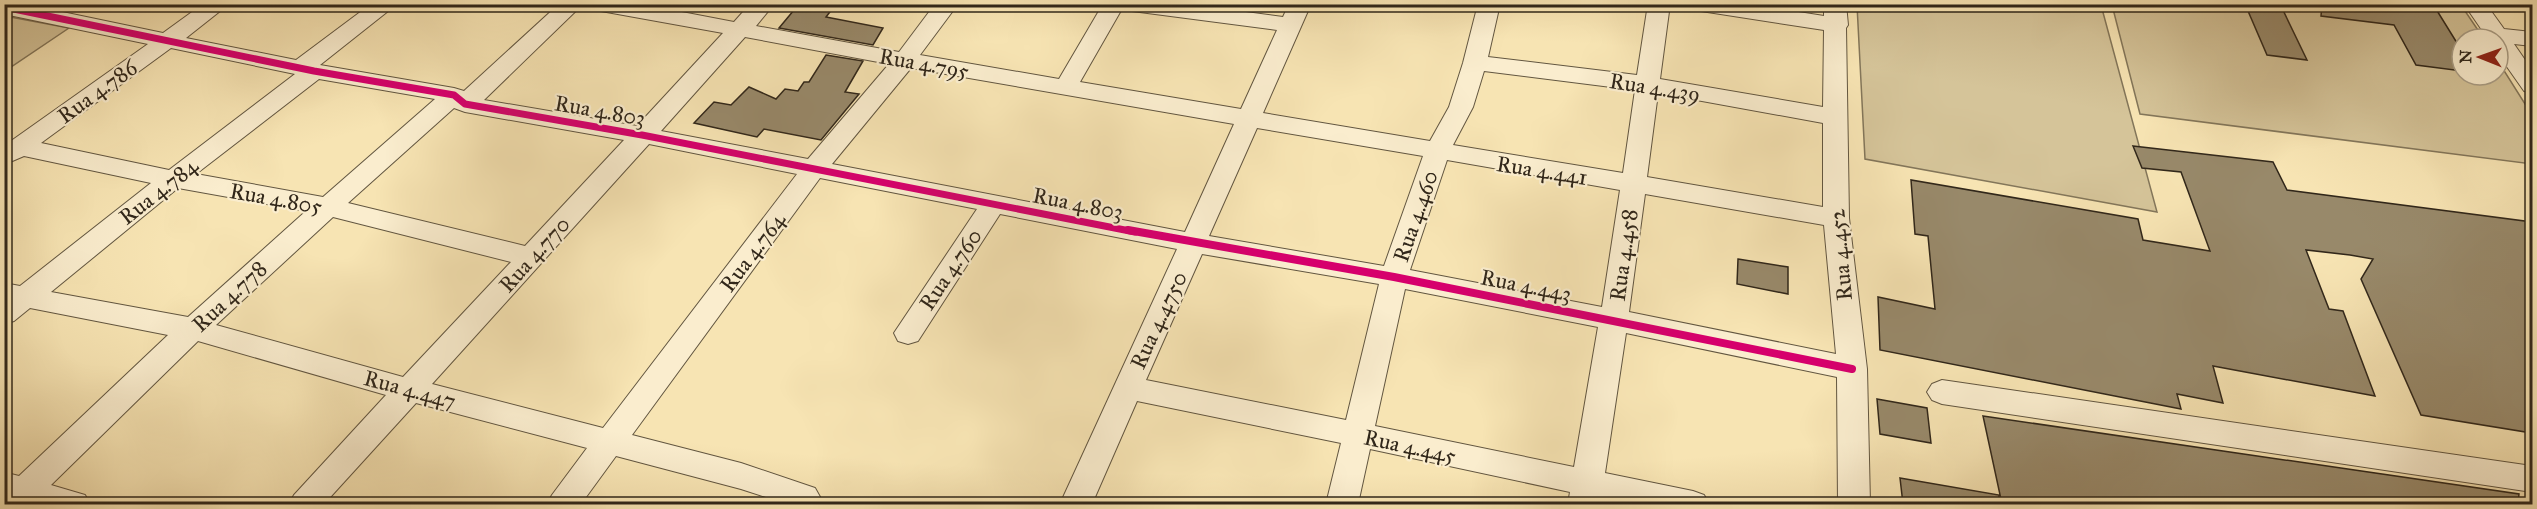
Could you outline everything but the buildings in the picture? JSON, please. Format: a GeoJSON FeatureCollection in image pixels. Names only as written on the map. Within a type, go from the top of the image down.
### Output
{"type":"FeatureCollection","features":[{"type":"Feature","properties":{"kind":"street","name":"Rua 4.786"},"geometry":{"type":"LineString","coordinates":[[12,153],[219,4]]}},
{"type":"Feature","properties":{"kind":"street","name":"Rua 4.784"},"geometry":{"type":"LineString","coordinates":[[11,302],[173,179],[386,4]]}},
{"type":"Feature","properties":{"kind":"street","name":"Rua 4.778"},"geometry":{"type":"LineString","coordinates":[[13,494],[327,206],[460,99],[572,4]]}},
{"type":"Feature","properties":{"kind":"street","name":"Rua 4.795"},"geometry":{"type":"LineString","coordinates":[[601,4],[904,60],[1248,119]]}},
{"type":"Feature","properties":{"kind":"street","name":"Rua 4.770"},"geometry":{"type":"LineString","coordinates":[[305,504],[763,4]]}},
{"type":"Feature","properties":{"kind":"street","name":"Rua 4.764"},"geometry":{"type":"LineString","coordinates":[[563,504],[813,170],[904,60],[946,4]]}},
{"type":"Feature","properties":{"kind":"street"},"geometry":{"type":"LineString","coordinates":[[1065,88],[1114,4]]}},
{"type":"Feature","properties":{"kind":"street"},"geometry":{"type":"LineString","coordinates":[[1132,4],[1296,14]]}},
{"type":"Feature","properties":{"kind":"street","name":"Rua 4.460"},"geometry":{"type":"LineString","coordinates":[[1342,504],[1394,277],[1437,152],[1461,107],[1475,63],[1489,4]]}},
{"type":"Feature","properties":{"kind":"street","name":"Rua 4.458"},"geometry":{"type":"LineString","coordinates":[[1585,494],[1659,4]]}},
{"type":"Feature","properties":{"kind":"street"},"geometry":{"type":"LineString","coordinates":[[1701,4],[1836,15]]}},
{"type":"Feature","properties":{"kind":"street"},"geometry":{"type":"LineString","coordinates":[[2475,4],[2491,27]]}},
{"type":"Feature","properties":{"kind":"street","name":"Rua 4.803"},"geometry":{"type":"LineString","coordinates":[[4,7],[813,170],[1193,243]]}},
{"type":"Feature","properties":{"kind":"street","name":"Rua 4.4750"},"geometry":{"type":"LineString","coordinates":[[1076,504],[1296,14]]}},
{"type":"Feature","properties":{"kind":"street","name":"Rua 4.452"},"geometry":{"type":"LineString","coordinates":[[1836,15],[1834,117],[1836,218],[1851,369],[1854,504]]}},
{"type":"Feature","properties":{"kind":"street"},"geometry":{"type":"LineString","coordinates":[[2510,36],[2532,39]]}},
{"type":"Feature","properties":{"kind":"street"},"geometry":{"type":"LineString","coordinates":[[2510,54],[2532,86]]}},
{"type":"Feature","properties":{"kind":"street","name":"Rua 4.439"},"geometry":{"type":"LineString","coordinates":[[1475,63],[1648,84],[1834,117]]}},
{"type":"Feature","properties":{"kind":"street","name":"Rua 4.441"},"geometry":{"type":"LineString","coordinates":[[1248,119],[1836,218]]}},
{"type":"Feature","properties":{"kind":"street","name":"Rua 4.805"},"geometry":{"type":"LineString","coordinates":[[12,153],[327,206],[531,257]]}},
{"type":"Feature","properties":{"kind":"street","name":"Rua 4.760"},"geometry":{"type":"LineString","coordinates":[[908,333],[993,205]]}},
{"type":"Feature","properties":{"kind":"street","name":"Rua 4.443"},"geometry":{"type":"LineString","coordinates":[[1193,243],[1394,277],[1851,369]]}},
{"type":"Feature","properties":{"kind":"street","name":"Rua 4.447"},"geometry":{"type":"LineString","coordinates":[[11,302],[193,330],[410,390],[610,440],[741,476],[804,497],[808,504]]}},
{"type":"Feature","properties":{"kind":"street","name":"Rua 4.445"},"geometry":{"type":"LineString","coordinates":[[1127,387],[1359,435],[1585,494],[1693,504]]}},
{"type":"Feature","properties":{"kind":"street"},"geometry":{"type":"LineString","coordinates":[[1942,392],[2532,479]]}},
{"type":"Feature","properties":{"kind":"street"},"geometry":{"type":"LineString","coordinates":[[13,494],[74,504]]}},
{"type":"Feature","properties":{"kind":"shaded area"},"geometry":{"type":"Polygon","coordinates":[[[1857,5],[2101,5],[2157,212],[1865,159],[1857,5]]]}},
{"type":"Feature","properties":{"kind":"shaded area"},"geometry":{"type":"Polygon","coordinates":[[[2112,5],[2461,5],[2476,27],[2450,27],[2450,87],[2510,87],[2510,80],[2532,115],[2532,164],[2140,114],[2112,5]]]}},
{"type":"Feature","properties":{"kind":"shaded area"},"geometry":{"type":"Polygon","coordinates":[[[5,16],[69,28],[5,71],[5,16]]]}},
{"type":"Feature","properties":{"kind":"cycle path"},"geometry":{"type":"LineString","coordinates":[[4,7],[314,71],[454,95],[465,104],[642,135],[1193,243],[1394,277],[1852,369]]}}]}
